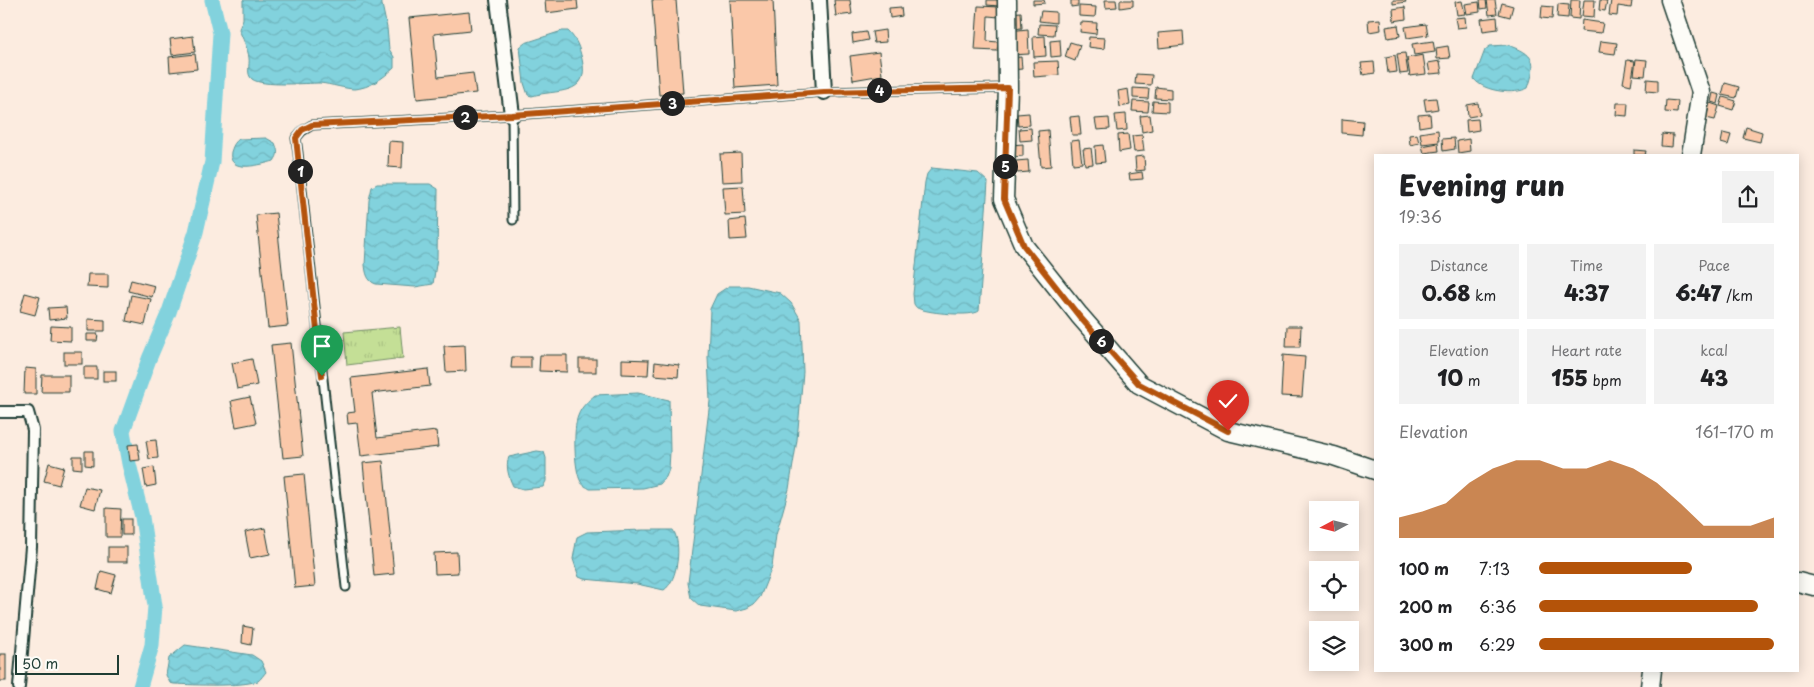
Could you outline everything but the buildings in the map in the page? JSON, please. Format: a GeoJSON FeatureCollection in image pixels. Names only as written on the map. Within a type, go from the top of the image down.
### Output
{"type":"FeatureCollection","features":[{"type":"Feature","properties":{"kind":"street"},"geometry":{"type":"LineString","coordinates":[[498,0],[512,115]]}},
{"type":"Feature","properties":{"kind":"street"},"geometry":{"type":"LineString","coordinates":[[819,0],[824,92]]}},
{"type":"Feature","properties":{"kind":"street"},"geometry":{"type":"LineString","coordinates":[[1007,0],[1008,88],[1004,199],[1024,246],[1079,316],[1139,384],[1228,431],[1334,456],[1374,470]]}},
{"type":"Feature","properties":{"kind":"street"},"geometry":{"type":"LineString","coordinates":[[1670,0],[1701,92],[1691,154]]}},
{"type":"Feature","properties":{"kind":"street"},"geometry":{"type":"LineString","coordinates":[[0,412],[28,412],[33,430],[31,547],[19,687]]}},
{"type":"Feature","properties":{"kind":"street"},"geometry":{"type":"LineString","coordinates":[[1799,582],[1814,586]]}},
{"type":"Feature","properties":{"kind":"street"},"geometry":{"type":"LineString","coordinates":[[1650,687],[1652,672]]}},
{"type":"Feature","properties":{"kind":"lane"},"geometry":{"type":"LineString","coordinates":[[346,587],[296,138],[302,130],[312,125],[512,115],[824,92],[1008,88]]}},
{"type":"Feature","properties":{"kind":"lane"},"geometry":{"type":"LineString","coordinates":[[512,115],[513,220]]}},
{"type":"Feature","properties":{"kind":"green space"},"geometry":{"type":"Polygon","coordinates":[[[400,327],[403,358],[347,365],[344,332],[400,327]]]}},
{"type":"Feature","properties":{"kind":"water"},"geometry":{"type":"Polygon","coordinates":[[[243,0],[381,0],[389,49],[394,57],[394,68],[371,85],[354,89],[320,83],[274,84],[252,79],[249,75],[248,54],[239,29],[243,19],[243,0]]]}},
{"type":"Feature","properties":{"kind":"water"},"geometry":{"type":"Polygon","coordinates":[[[562,31],[568,31],[574,37],[579,47],[583,71],[581,80],[576,86],[569,89],[532,96],[528,95],[524,83],[520,47],[525,43],[562,31]]]}},
{"type":"Feature","properties":{"kind":"water"},"geometry":{"type":"Polygon","coordinates":[[[1508,45],[1524,52],[1531,60],[1533,65],[1528,88],[1508,92],[1500,91],[1485,87],[1474,79],[1485,50],[1490,46],[1508,45]]]}},
{"type":"Feature","properties":{"kind":"water"},"geometry":{"type":"Polygon","coordinates":[[[266,138],[275,143],[277,154],[274,161],[247,166],[234,164],[231,159],[231,152],[239,139],[266,138]]]}},
{"type":"Feature","properties":{"kind":"water"},"geometry":{"type":"Polygon","coordinates":[[[932,168],[978,173],[988,182],[979,311],[975,313],[950,314],[932,312],[918,308],[914,304],[913,294],[925,182],[927,174],[932,168]]]}},
{"type":"Feature","properties":{"kind":"water"},"geometry":{"type":"Polygon","coordinates":[[[377,184],[430,184],[438,189],[437,258],[433,284],[415,287],[376,284],[369,279],[365,265],[369,200],[372,187],[377,184]]]}},
{"type":"Feature","properties":{"kind":"water"},"geometry":{"type":"Polygon","coordinates":[[[729,286],[748,286],[780,293],[791,303],[801,320],[803,372],[797,440],[789,489],[776,535],[772,567],[760,597],[754,604],[736,611],[700,606],[691,598],[688,583],[710,401],[708,357],[710,309],[717,294],[729,286]]]}},
{"type":"Feature","properties":{"kind":"water"},"geometry":{"type":"Polygon","coordinates":[[[638,393],[669,400],[670,452],[669,469],[666,477],[660,484],[643,488],[590,489],[583,485],[577,469],[575,439],[576,422],[579,413],[595,395],[638,393]]]}},
{"type":"Feature","properties":{"kind":"water"},"geometry":{"type":"Polygon","coordinates":[[[537,451],[544,452],[546,458],[546,481],[543,487],[523,489],[513,486],[507,468],[509,457],[537,451]]]}},
{"type":"Feature","properties":{"kind":"water"},"geometry":{"type":"Polygon","coordinates":[[[673,530],[676,536],[677,562],[673,579],[664,590],[637,584],[579,577],[573,559],[577,537],[587,532],[673,530]]]}},
{"type":"Feature","properties":{"kind":"water"},"geometry":{"type":"Polygon","coordinates":[[[185,645],[252,655],[261,661],[266,672],[258,681],[250,683],[205,685],[170,683],[166,675],[169,658],[185,645]]]}},
{"type":"Feature","properties":{"kind":"waterway"},"geometry":{"type":"LineString","coordinates":[[140,687],[152,645],[155,606],[142,517],[123,431],[149,359],[169,312],[196,232],[212,162],[220,33],[212,0]]}},
{"type":"Feature","properties":{"kind":"route"},"geometry":{"type":"LineString","coordinates":[[322,376],[296,138],[302,130],[312,125],[512,115],[824,92],[1008,88],[1004,199],[1024,246],[1079,316],[1139,384],[1228,431]]}}]}
